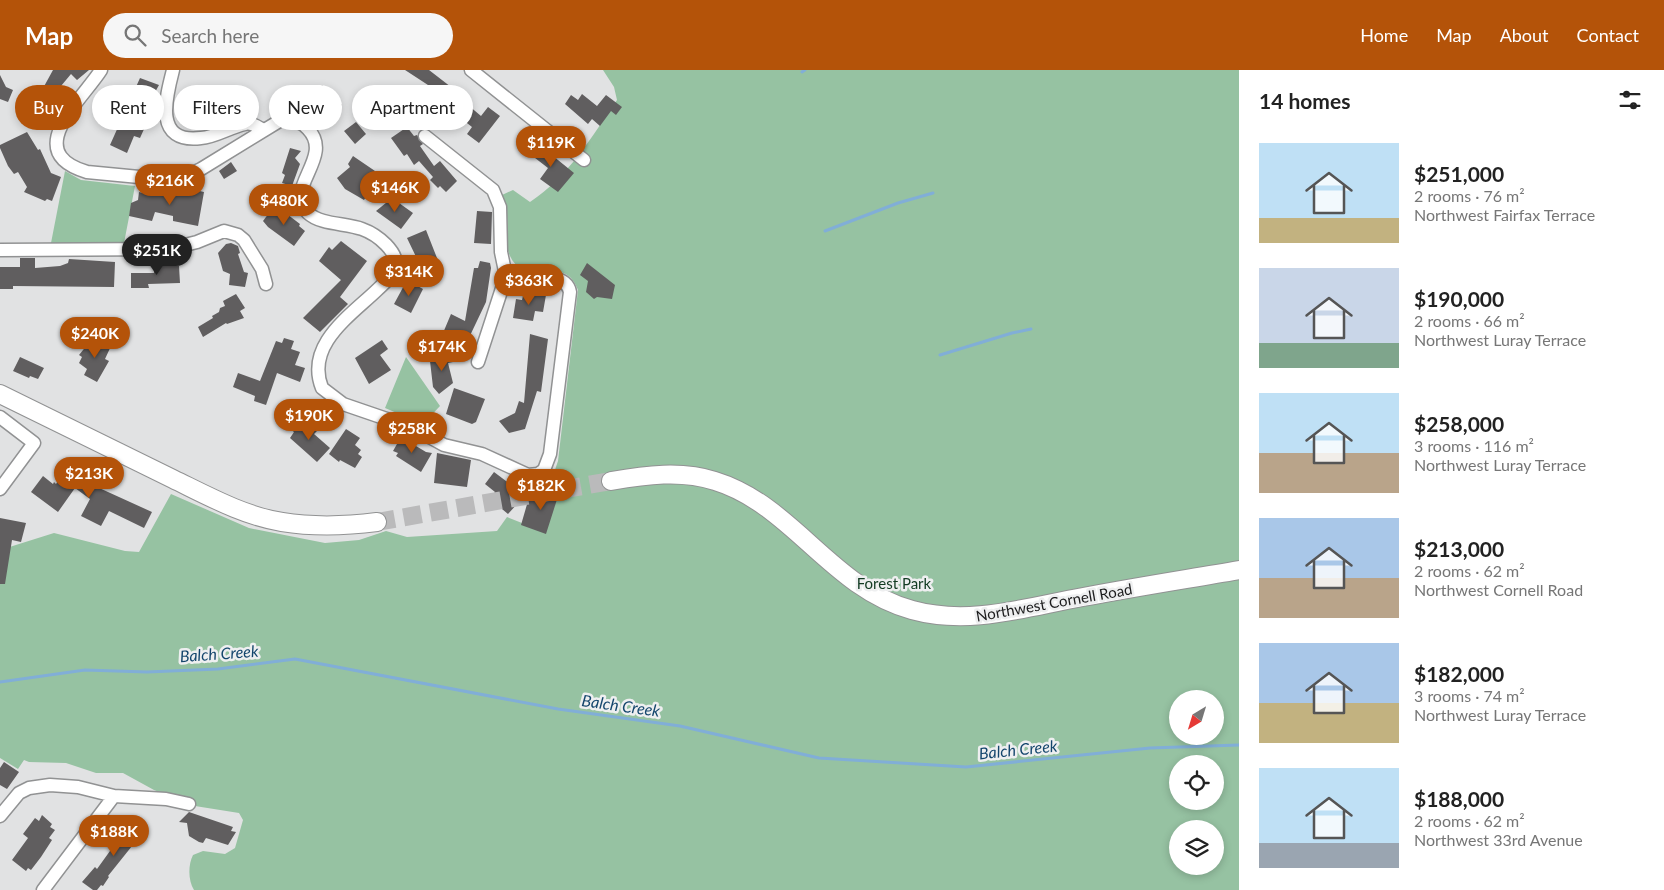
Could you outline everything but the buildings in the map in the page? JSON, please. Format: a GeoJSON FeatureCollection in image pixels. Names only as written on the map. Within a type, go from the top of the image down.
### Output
{"type":"FeatureCollection","features":[{"type":"Feature","properties":{"kind":"main road"},"geometry":{"type":"LineString","coordinates":[[0,394],[199,491],[254,515],[282,522],[306,524],[340,525],[377,522]]}},
{"type":"Feature","properties":{"kind":"main road","name":"Northwest Cornell Road"},"geometry":{"type":"LineString","coordinates":[[611,481],[665,474],[700,478],[730,486],[768,509],[837,570],[863,589],[887,601],[924,613],[964,617],[999,614],[1080,597],[1239,570]]}},
{"type":"Feature","properties":{"kind":"street"},"geometry":{"type":"LineString","coordinates":[[100,70],[63,119],[56,136],[59,152],[64,159],[78,169],[172,179],[201,169],[281,120],[294,120],[303,125],[317,144],[317,150],[300,197],[304,209],[316,218],[364,229],[387,246],[395,258],[394,270],[384,284],[322,347],[317,364],[322,388],[343,404],[413,428],[444,444],[482,454],[522,472],[534,475],[544,470],[550,454],[570,292],[568,284],[560,279],[506,276]]}},
{"type":"Feature","properties":{"kind":"street"},"geometry":{"type":"LineString","coordinates":[[173,70],[164,105],[170,126],[177,134],[201,138],[245,124],[263,130]]}},
{"type":"Feature","properties":{"kind":"street"},"geometry":{"type":"LineString","coordinates":[[471,70],[584,160]]}},
{"type":"Feature","properties":{"kind":"street"},"geometry":{"type":"LineString","coordinates":[[425,136],[471,171],[496,195],[502,217],[501,252],[506,276],[478,362]]}},
{"type":"Feature","properties":{"kind":"street"},"geometry":{"type":"LineString","coordinates":[[0,250],[169,249],[191,244],[224,231],[238,235],[244,240],[262,269],[266,284]]}},
{"type":"Feature","properties":{"kind":"street"},"geometry":{"type":"LineString","coordinates":[[0,417],[34,443],[0,489]]}},
{"type":"Feature","properties":{"kind":"street"},"geometry":{"type":"LineString","coordinates":[[0,816],[12,798],[30,788],[50,785],[86,788],[114,796],[166,799],[189,804]]}},
{"type":"Feature","properties":{"kind":"street"},"geometry":{"type":"LineString","coordinates":[[43,890],[114,796]]}},
{"type":"Feature","properties":{"kind":"green space","name":"Forest Park"},"geometry":{"type":"Polygon","coordinates":[[[603,70],[1239,70],[1239,890],[194,890],[189,872],[193,855],[203,851],[225,854],[235,848],[243,820],[239,813],[195,806],[154,790],[123,773],[96,773],[66,763],[29,762],[24,760],[18,769],[0,758],[0,550],[54,533],[125,551],[139,552],[171,494],[249,528],[325,543],[359,540],[386,531],[407,537],[497,531],[507,517],[527,525],[542,508],[558,461],[578,290],[572,279],[564,273],[525,270],[517,265],[510,256],[507,247],[507,215],[502,195],[513,190],[530,202],[544,192],[578,156],[617,100],[614,87],[603,70]]]}},
{"type":"Feature","properties":{"kind":"green space"},"geometry":{"type":"Polygon","coordinates":[[[65,171],[81,180],[135,186],[124,243],[51,243],[65,171]]]}},
{"type":"Feature","properties":{"kind":"green space"},"geometry":{"type":"Polygon","coordinates":[[[406,357],[440,406],[423,424],[385,408],[406,357]]]}},
{"type":"Feature","properties":{"kind":"waterway"},"geometry":{"type":"LineString","coordinates":[[825,231],[898,203],[933,193]]}},
{"type":"Feature","properties":{"kind":"waterway"},"geometry":{"type":"LineString","coordinates":[[940,355],[1031,329]]}},
{"type":"Feature","properties":{"kind":"waterway","name":"Balch Creek"},"geometry":{"type":"LineString","coordinates":[[0,682],[85,670],[147,672],[218,669],[295,659],[558,709],[680,726],[819,758],[966,767],[1150,748],[1239,745]]}},
{"type":"Feature","properties":{"kind":"tunnel"},"geometry":{"type":"LineString","coordinates":[[377,522],[611,481]]}}]}
